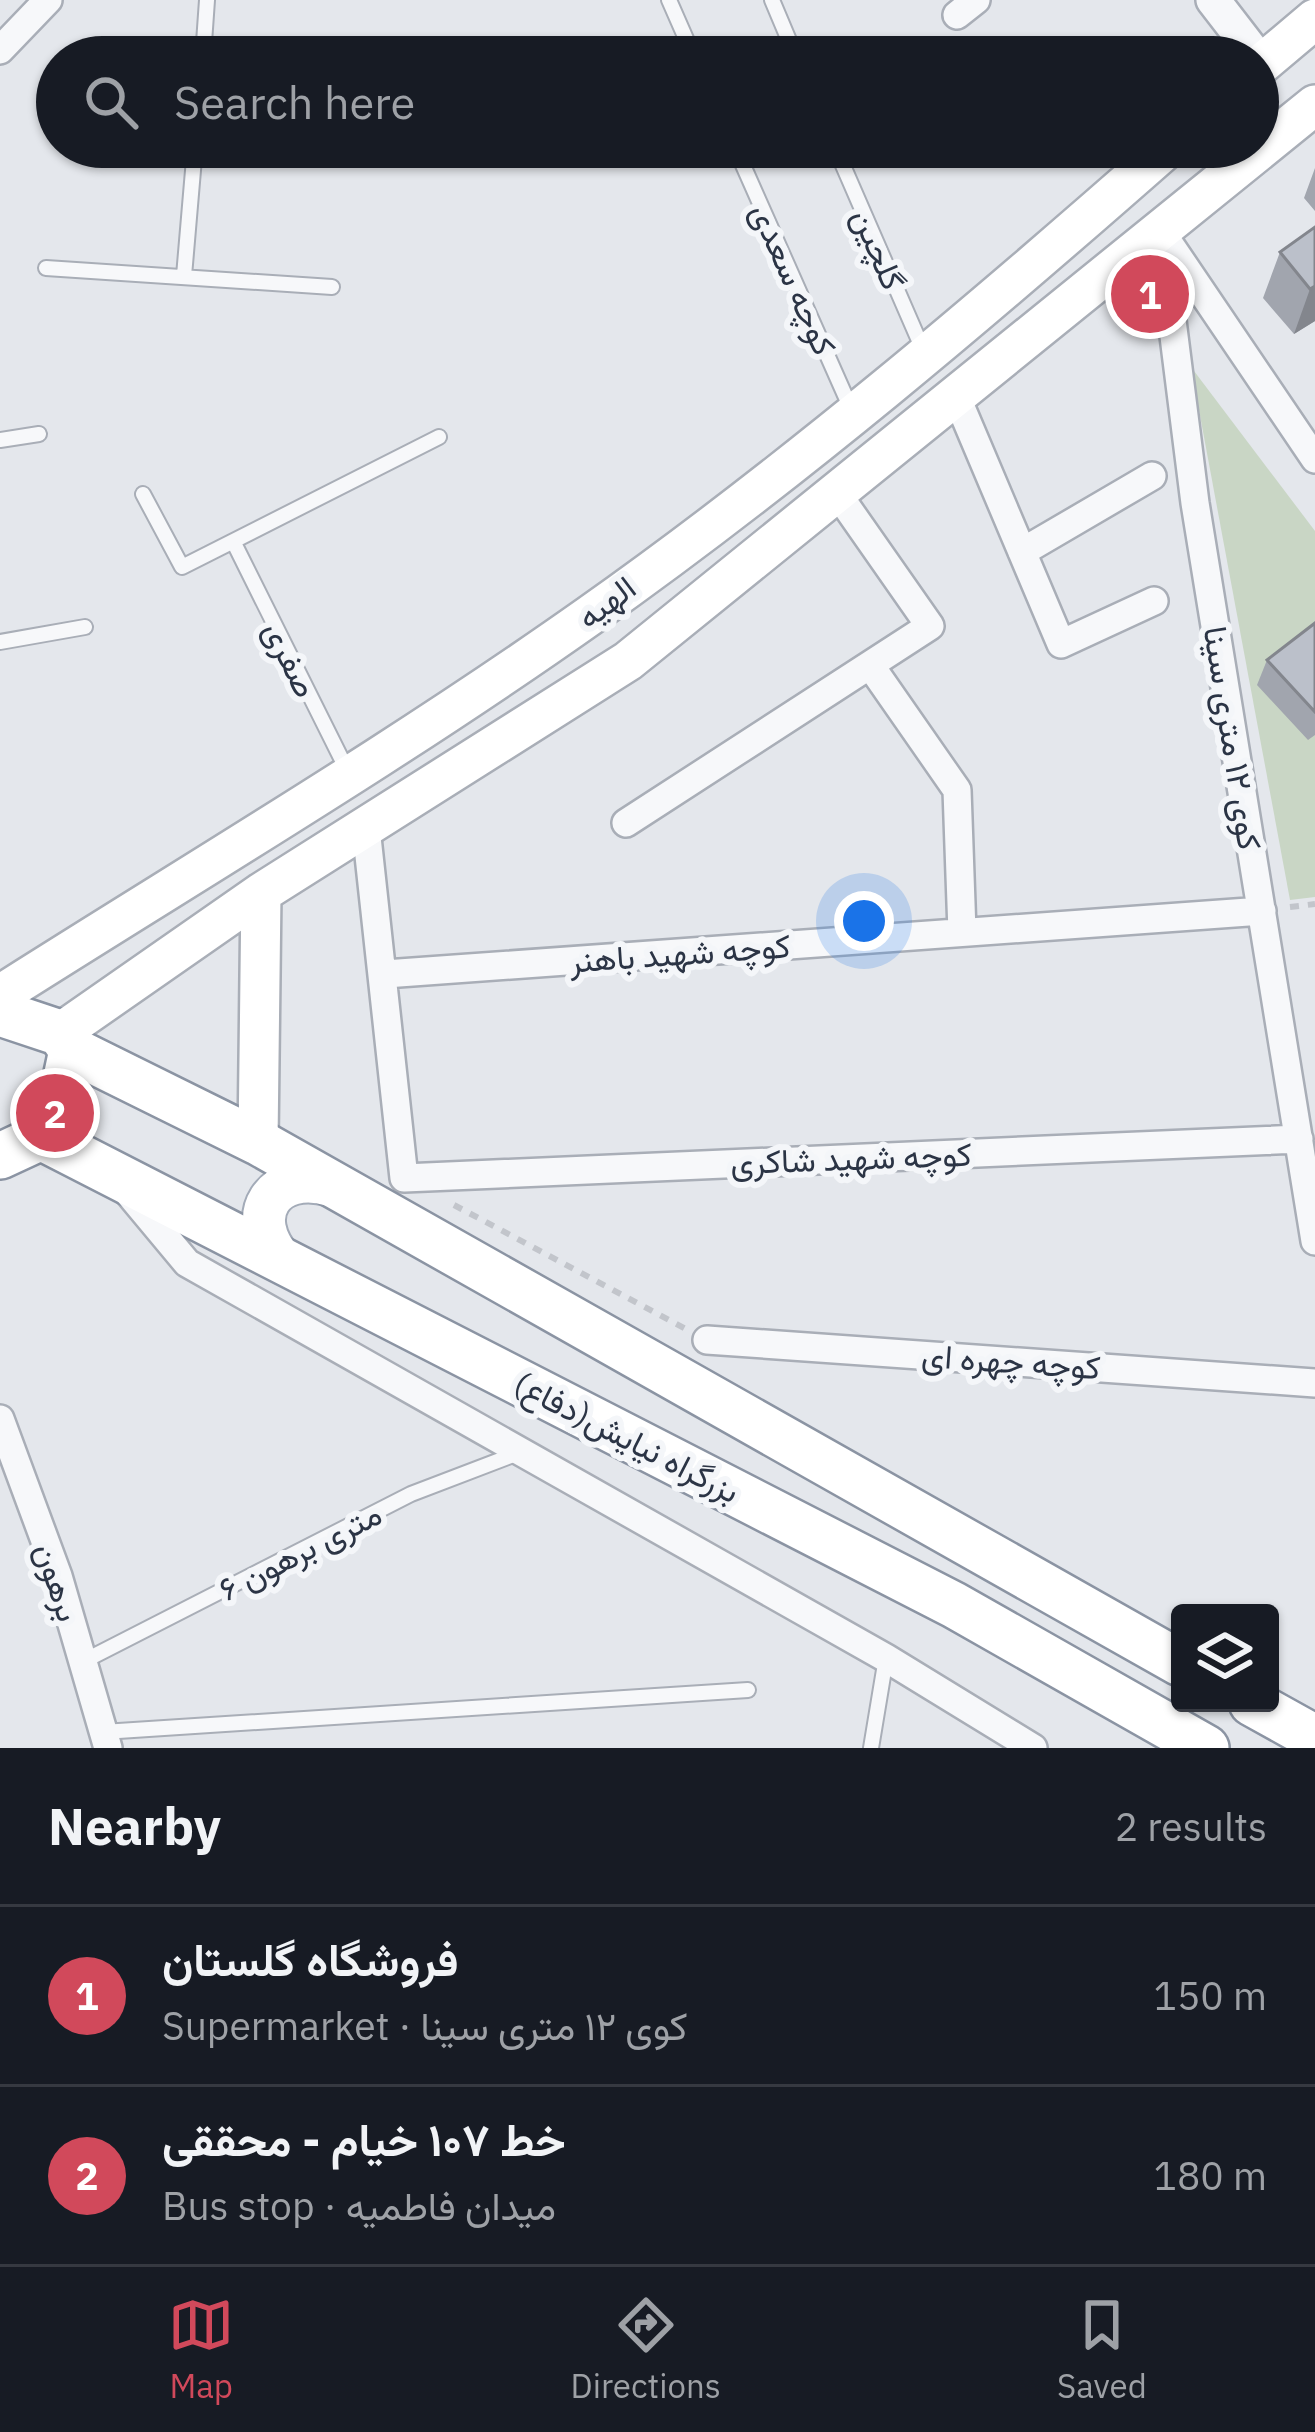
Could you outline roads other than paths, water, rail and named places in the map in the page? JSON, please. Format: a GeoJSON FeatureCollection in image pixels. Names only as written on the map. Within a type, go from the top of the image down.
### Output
{"type":"FeatureCollection","features":[{"type":"Feature","properties":{"kind":"highway"},"geometry":{"type":"LineString","coordinates":[[0,1013],[258,1142],[1171,1658]]}},
{"type":"Feature","properties":{"kind":"highway"},"geometry":{"type":"LineString","coordinates":[[0,1156],[41,1137],[65,1084],[66,1042]]}},
{"type":"Feature","properties":{"kind":"highway","name":"بزرگراه نیایش(دفاع)"},"geometry":{"type":"LineString","coordinates":[[41,1137],[954,1605],[1206,1748]]}},
{"type":"Feature","properties":{"kind":"highway"},"geometry":{"type":"LineString","coordinates":[[1268,1712],[1315,1738]]}},
{"type":"Feature","properties":{"kind":"main road"},"geometry":{"type":"LineString","coordinates":[[1279,47],[1315,19]]}},
{"type":"Feature","properties":{"kind":"main road","name":"الهیه"},"geometry":{"type":"LineString","coordinates":[[1279,135],[1315,105]]}},
{"type":"Feature","properties":{"kind":"main road","name":"الهیه"},"geometry":{"type":"LineString","coordinates":[[0,995],[590,616],[853,410],[1143,168]]}},
{"type":"Feature","properties":{"kind":"main road","name":"الهیه"},"geometry":{"type":"LineString","coordinates":[[66,1042],[261,893],[628,661],[1239,168]]}},
{"type":"Feature","properties":{"kind":"main road"},"geometry":{"type":"LineString","coordinates":[[258,1142],[261,893]]}},
{"type":"Feature","properties":{"kind":"main road"},"geometry":{"type":"LineString","coordinates":[[282,1261],[267,1244],[262,1221],[269,1199],[286,1184],[308,1178],[331,1185]]}},
{"type":"Feature","properties":{"kind":"street"},"geometry":{"type":"LineString","coordinates":[[0,50],[48,0]]}},
{"type":"Feature","properties":{"kind":"street"},"geometry":{"type":"LineString","coordinates":[[1213,0],[1240,36]]}},
{"type":"Feature","properties":{"kind":"street"},"geometry":{"type":"LineString","coordinates":[[1161,233],[1315,459]]}},
{"type":"Feature","properties":{"kind":"street","name":"کوی ۱۲ متری سینا"},"geometry":{"type":"LineString","coordinates":[[1161,233],[1195,503],[1315,1241]]}},
{"type":"Feature","properties":{"kind":"street"},"geometry":{"type":"LineString","coordinates":[[957,398],[1061,644],[1154,601]]}},
{"type":"Feature","properties":{"kind":"street"},"geometry":{"type":"LineString","coordinates":[[1022,552],[1152,476]]}},
{"type":"Feature","properties":{"kind":"street"},"geometry":{"type":"LineString","coordinates":[[626,823],[930,626],[837,493]]}},
{"type":"Feature","properties":{"kind":"street"},"geometry":{"type":"LineString","coordinates":[[870,665],[957,790],[962,932]]}},
{"type":"Feature","properties":{"kind":"street"},"geometry":{"type":"LineString","coordinates":[[366,828],[385,974]]}},
{"type":"Feature","properties":{"kind":"street","name":"کوچه شهید باهنر"},"geometry":{"type":"LineString","coordinates":[[385,974],[1262,910]]}},
{"type":"Feature","properties":{"kind":"street","name":"کوچه شهید شاکری"},"geometry":{"type":"LineString","coordinates":[[385,974],[404,1178],[1299,1139]]}},
{"type":"Feature","properties":{"kind":"street"},"geometry":{"type":"LineString","coordinates":[[113,1174],[187,1263],[886,1658],[1033,1748]]}},
{"type":"Feature","properties":{"kind":"street","name":"کوچه چهره ای"},"geometry":{"type":"LineString","coordinates":[[707,1340],[1315,1382]]}},
{"type":"Feature","properties":{"kind":"street","name":"برهون"},"geometry":{"type":"LineString","coordinates":[[0,1419],[83,1660],[105,1740]]}},
{"type":"Feature","properties":{"kind":"lane"},"geometry":{"type":"LineString","coordinates":[[204,36],[207,0]]}},
{"type":"Feature","properties":{"kind":"lane"},"geometry":{"type":"LineString","coordinates":[[669,0],[685,36]]}},
{"type":"Feature","properties":{"kind":"lane"},"geometry":{"type":"LineString","coordinates":[[772,0],[787,36]]}},
{"type":"Feature","properties":{"kind":"lane"},"geometry":{"type":"LineString","coordinates":[[184,276],[193,168]]}},
{"type":"Feature","properties":{"kind":"lane","name":"کوچه سعدی"},"geometry":{"type":"LineString","coordinates":[[744,168],[853,410]]}},
{"type":"Feature","properties":{"kind":"lane","name":"گلچین"},"geometry":{"type":"LineString","coordinates":[[844,168],[924,352]]}},
{"type":"Feature","properties":{"kind":"lane"},"geometry":{"type":"LineString","coordinates":[[46,268],[332,286]]}},
{"type":"Feature","properties":{"kind":"lane"},"geometry":{"type":"LineString","coordinates":[[0,440],[39,434]]}},
{"type":"Feature","properties":{"kind":"lane"},"geometry":{"type":"LineString","coordinates":[[143,494],[182,567],[439,436]]}},
{"type":"Feature","properties":{"kind":"lane","name":"صفری"},"geometry":{"type":"LineString","coordinates":[[234,543],[349,774]]}},
{"type":"Feature","properties":{"kind":"lane"},"geometry":{"type":"LineString","coordinates":[[0,642],[85,627]]}},
{"type":"Feature","properties":{"kind":"lane","name":"۶ متری برهون"},"geometry":{"type":"LineString","coordinates":[[83,1660],[411,1494],[521,1452]]}},
{"type":"Feature","properties":{"kind":"lane"},"geometry":{"type":"LineString","coordinates":[[871,1748],[886,1658]]}},
{"type":"Feature","properties":{"kind":"lane"},"geometry":{"type":"LineString","coordinates":[[105,1740],[748,1690]]}},
{"type":"Feature","properties":{"kind":"place","name":"فروشگاه گلستان"},"geometry":{"type":"Point","coordinates":[1150,294]}},
{"type":"Feature","properties":{"kind":"place","name":"خط ۱۰۷ خیام - محققی"},"geometry":{"type":"Point","coordinates":[55,1113]}}]}
